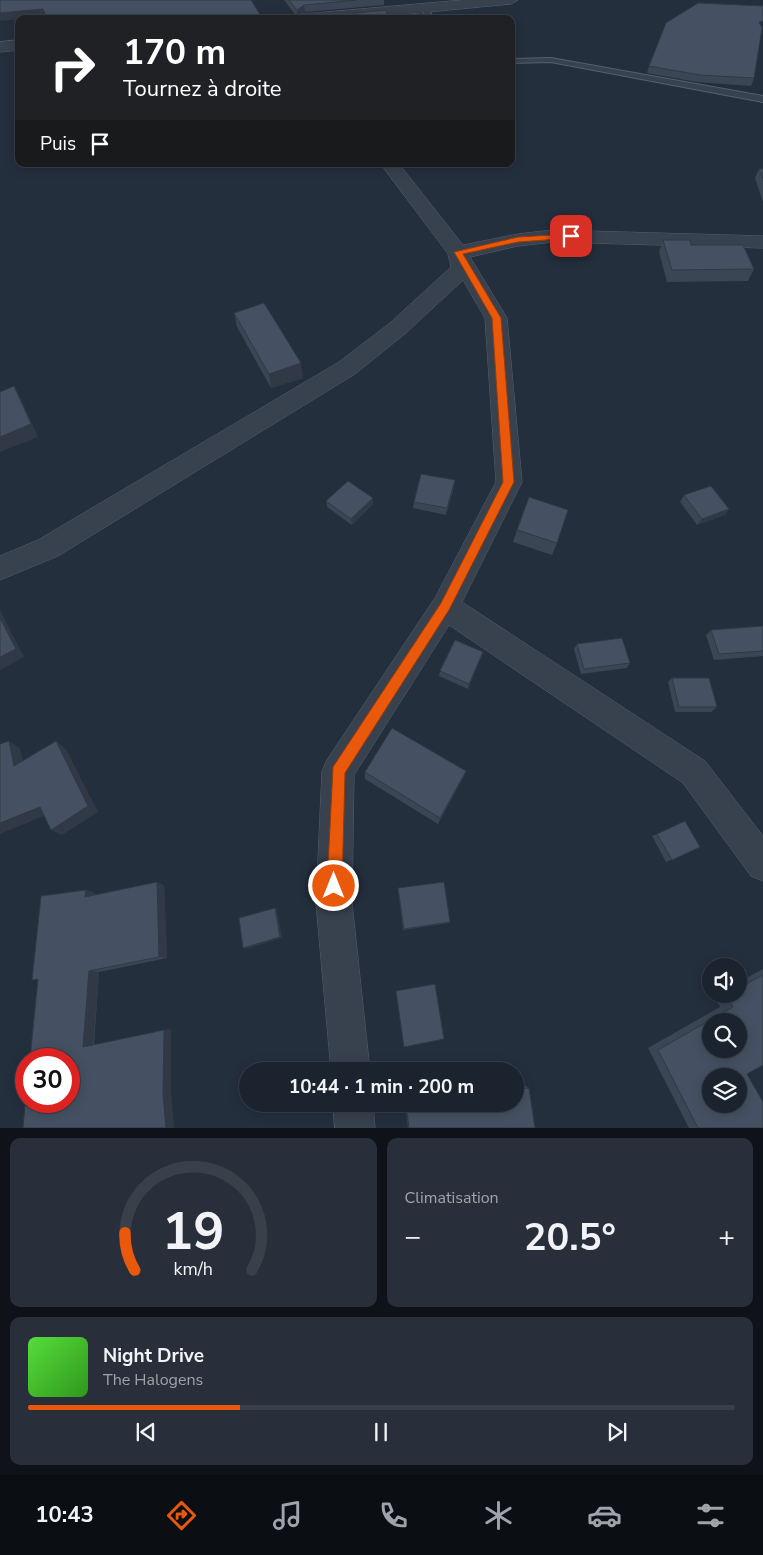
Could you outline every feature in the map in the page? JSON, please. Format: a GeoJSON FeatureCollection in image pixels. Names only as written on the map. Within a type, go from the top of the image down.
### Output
{"type":"FeatureCollection","features":[{"type":"Feature","properties":{"kind":"street"},"geometry":{"type":"LineString","coordinates":[[353,15],[511,0]]}},
{"type":"Feature","properties":{"kind":"street"},"geometry":{"type":"LineString","coordinates":[[0,47],[15,45]]}},
{"type":"Feature","properties":{"kind":"street"},"geometry":{"type":"LineString","coordinates":[[349,1062],[334,903],[338,772],[445,607],[509,482],[496,318],[458,252],[392,167]]}},
{"type":"Feature","properties":{"kind":"street"},"geometry":{"type":"LineString","coordinates":[[458,252],[518,240],[553,236],[763,242]]}},
{"type":"Feature","properties":{"kind":"street"},"geometry":{"type":"LineString","coordinates":[[0,568],[48,548],[347,368],[398,328],[462,269],[458,252]]}},
{"type":"Feature","properties":{"kind":"street"},"geometry":{"type":"LineString","coordinates":[[445,607],[694,772],[763,864]]}},
{"type":"Feature","properties":{"kind":"street"},"geometry":{"type":"LineString","coordinates":[[354,1112],[355,1128]]}},
{"type":"Feature","properties":{"kind":"lane"},"geometry":{"type":"LineString","coordinates":[[515,61],[551,60],[763,99]]}},
{"type":"Feature","properties":{"kind":"building"},"geometry":{"type":"Polygon","coordinates":[[[0,0],[251,0],[260,15],[45,15],[43,9],[0,13],[0,0]]]}},
{"type":"Feature","properties":{"kind":"building"},"geometry":{"type":"Polygon","coordinates":[[[289,0],[357,0],[304,5],[297,10],[289,0]]]}},
{"type":"Feature","properties":{"kind":"building"},"geometry":{"type":"Polygon","coordinates":[[[698,3],[763,6],[763,21],[759,22],[762,28],[754,78],[700,75],[649,66],[666,23],[698,3]]]}},
{"type":"Feature","properties":{"kind":"building"},"geometry":{"type":"Polygon","coordinates":[[[386,10],[387,15],[301,15],[300,13],[356,13],[386,10]]]}},
{"type":"Feature","properties":{"kind":"building"},"geometry":{"type":"Polygon","coordinates":[[[759,169],[763,169],[763,179],[759,169]]]}},
{"type":"Feature","properties":{"kind":"building"},"geometry":{"type":"Polygon","coordinates":[[[663,240],[690,240],[691,245],[743,245],[754,269],[672,270],[663,240]]]}},
{"type":"Feature","properties":{"kind":"building"},"geometry":{"type":"Polygon","coordinates":[[[264,303],[301,363],[269,374],[234,313],[264,303]]]}},
{"type":"Feature","properties":{"kind":"building"},"geometry":{"type":"Polygon","coordinates":[[[14,386],[31,424],[0,437],[0,392],[14,386]]]}},
{"type":"Feature","properties":{"kind":"building"},"geometry":{"type":"Polygon","coordinates":[[[421,474],[455,480],[447,508],[414,502],[421,474]]]}},
{"type":"Feature","properties":{"kind":"building"},"geometry":{"type":"Polygon","coordinates":[[[348,481],[373,498],[351,519],[326,501],[348,481]]]}},
{"type":"Feature","properties":{"kind":"building"},"geometry":{"type":"Polygon","coordinates":[[[711,486],[729,509],[702,519],[684,495],[711,486]]]}},
{"type":"Feature","properties":{"kind":"building"},"geometry":{"type":"Polygon","coordinates":[[[529,497],[568,510],[557,543],[517,530],[529,497]]]}},
{"type":"Feature","properties":{"kind":"building"},"geometry":{"type":"Polygon","coordinates":[[[0,618],[16,649],[0,657],[0,618]]]}},
{"type":"Feature","properties":{"kind":"building"},"geometry":{"type":"Polygon","coordinates":[[[763,626],[763,651],[719,654],[711,630],[763,626]]]}},
{"type":"Feature","properties":{"kind":"building"},"geometry":{"type":"Polygon","coordinates":[[[622,638],[630,663],[584,669],[577,644],[622,638]]]}},
{"type":"Feature","properties":{"kind":"building"},"geometry":{"type":"Polygon","coordinates":[[[455,640],[483,652],[469,684],[440,671],[455,640]]]}},
{"type":"Feature","properties":{"kind":"building"},"geometry":{"type":"Polygon","coordinates":[[[672,678],[709,678],[717,707],[679,707],[672,678]]]}},
{"type":"Feature","properties":{"kind":"building"},"geometry":{"type":"Polygon","coordinates":[[[392,728],[466,771],[440,818],[365,772],[392,728]]]}},
{"type":"Feature","properties":{"kind":"building"},"geometry":{"type":"Polygon","coordinates":[[[9,741],[14,766],[56,741],[88,806],[51,830],[40,807],[0,823],[0,744],[9,741]]]}},
{"type":"Feature","properties":{"kind":"building"},"geometry":{"type":"Polygon","coordinates":[[[685,821],[700,847],[672,860],[657,834],[685,821]]]}},
{"type":"Feature","properties":{"kind":"building"},"geometry":{"type":"Polygon","coordinates":[[[157,882],[159,957],[89,971],[83,1047],[164,1030],[163,1094],[166,1128],[23,1128],[24,1113],[80,1113],[80,1048],[31,1048],[38,979],[32,980],[41,896],[86,890],[85,897],[157,882]]]}},
{"type":"Feature","properties":{"kind":"building"},"geometry":{"type":"Polygon","coordinates":[[[444,882],[450,922],[404,929],[398,888],[444,882]]]}},
{"type":"Feature","properties":{"kind":"building"},"geometry":{"type":"Polygon","coordinates":[[[275,908],[280,937],[243,948],[239,918],[275,908]]]}},
{"type":"Feature","properties":{"kind":"building"},"geometry":{"type":"Polygon","coordinates":[[[763,975],[763,1065],[747,1074],[763,1102],[763,1128],[698,1128],[658,1050],[702,1025],[702,1058],[747,1058],[747,1013],[723,1013],[733,1007],[731,1003],[747,1003],[747,984],[763,975]]]}},
{"type":"Feature","properties":{"kind":"building"},"geometry":{"type":"Polygon","coordinates":[[[435,984],[444,1039],[404,1047],[396,991],[435,984]]]}},
{"type":"Feature","properties":{"kind":"building"},"geometry":{"type":"Polygon","coordinates":[[[524,1088],[529,1088],[535,1128],[409,1128],[407,1112],[524,1112],[524,1088]]]}},
{"type":"Feature","properties":{"kind":"route"},"geometry":{"type":"LineString","coordinates":[[334,886],[338,772],[445,607],[509,482],[496,318],[458,252],[518,240],[571,236]]}}]}
